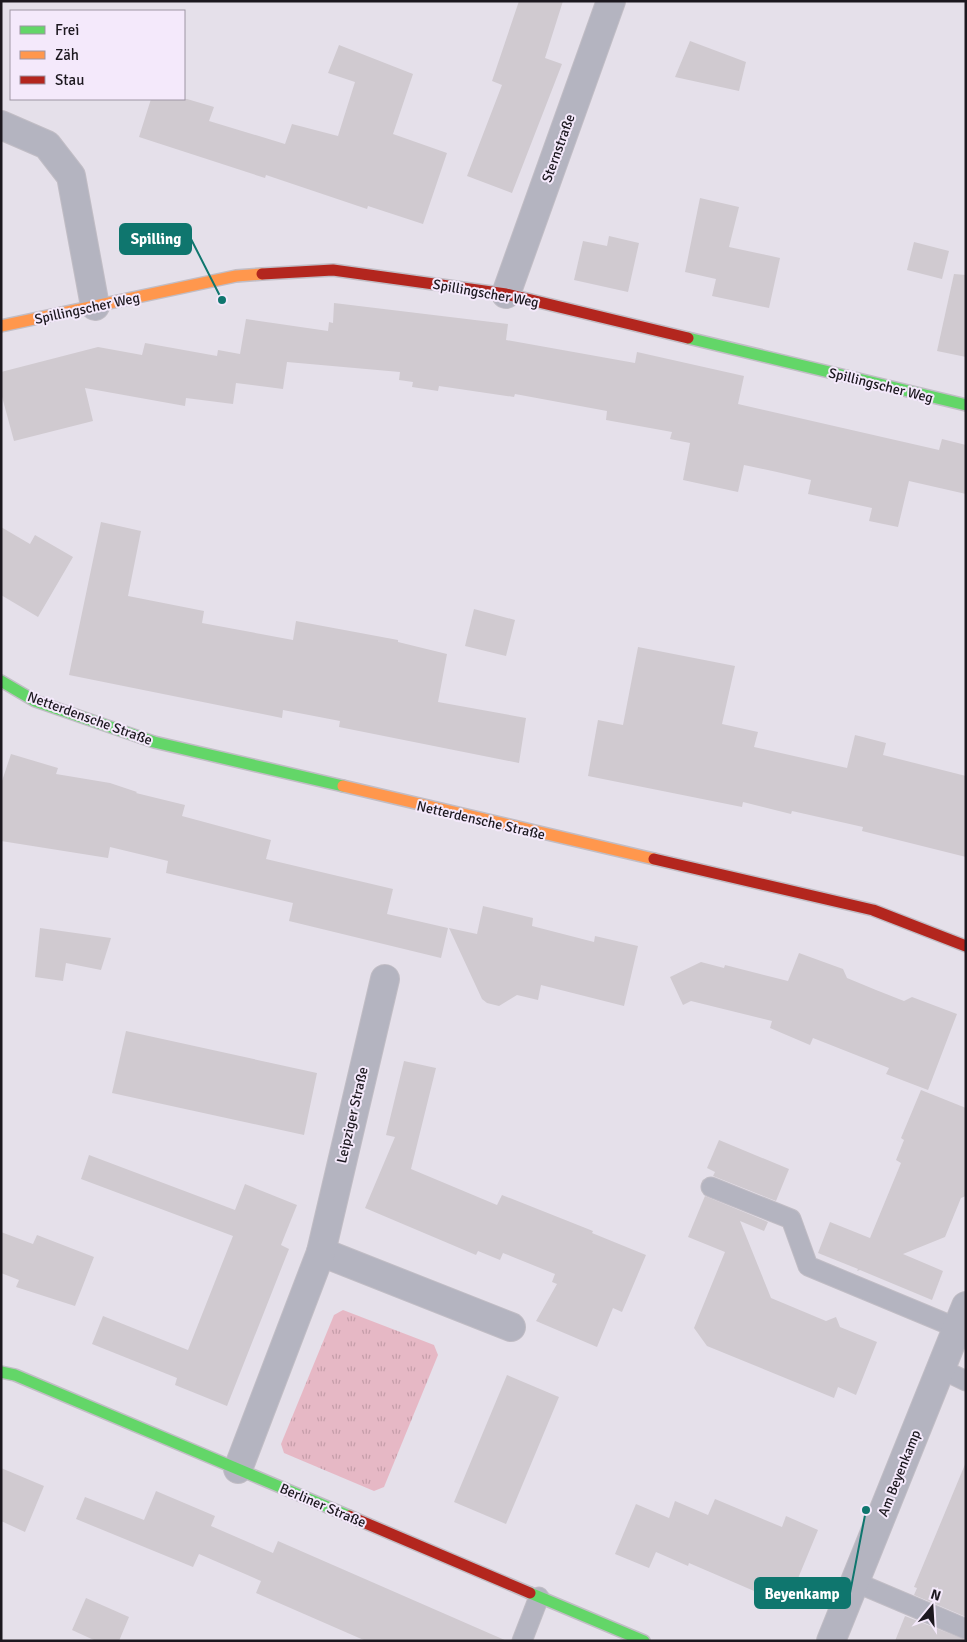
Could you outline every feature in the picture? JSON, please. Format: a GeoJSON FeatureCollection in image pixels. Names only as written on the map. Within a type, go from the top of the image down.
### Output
{"type":"FeatureCollection","features":[{"type":"Feature","properties":{"kind":"street","name":"Sternstraße"},"geometry":{"type":"LineString","coordinates":[[506,294],[611,1]]}},
{"type":"Feature","properties":{"kind":"street"},"geometry":{"type":"LineString","coordinates":[[1,125],[47,145],[71,176],[95,306]]}},
{"type":"Feature","properties":{"kind":"street","name":"Spillingscher Weg"},"geometry":{"type":"LineString","coordinates":[[1,326],[236,276],[333,270],[506,294],[966,405]]}},
{"type":"Feature","properties":{"kind":"street","name":"Netterdensche Straße"},"geometry":{"type":"LineString","coordinates":[[1,681],[35,701],[154,742],[873,910],[966,946]]}},
{"type":"Feature","properties":{"kind":"street","name":"Leipziger Straße"},"geometry":{"type":"LineString","coordinates":[[238,1469],[321,1252],[385,979]]}},
{"type":"Feature","properties":{"kind":"street"},"geometry":{"type":"LineString","coordinates":[[321,1252],[511,1327]]}},
{"type":"Feature","properties":{"kind":"street","name":"Am Beyenkamp"},"geometry":{"type":"LineString","coordinates":[[831,1641],[961,1317]]}},
{"type":"Feature","properties":{"kind":"street","name":"Berliner Straße"},"geometry":{"type":"LineString","coordinates":[[1,1372],[238,1469],[644,1641]]}},
{"type":"Feature","properties":{"kind":"lane"},"geometry":{"type":"LineString","coordinates":[[710,1187],[791,1220],[808,1266],[961,1317]]}},
{"type":"Feature","properties":{"kind":"lane"},"geometry":{"type":"LineString","coordinates":[[941,1369],[966,1381]]}},
{"type":"Feature","properties":{"kind":"lane"},"geometry":{"type":"LineString","coordinates":[[855,1582],[966,1630]]}},
{"type":"Feature","properties":{"kind":"lane"},"geometry":{"type":"LineString","coordinates":[[522,1641],[539,1597]]}},
{"type":"Feature","properties":{"kind":"green space"},"geometry":{"type":"Polygon","coordinates":[[[343,1310],[434,1345],[438,1355],[384,1487],[374,1491],[284,1453],[281,1444],[334,1315],[343,1310]]]}},
{"type":"Feature","properties":{"kind":"building"},"geometry":{"type":"Polygon","coordinates":[[[519,1],[563,1],[545,58],[562,64],[512,193],[467,176],[502,85],[492,81],[519,1]]]}},
{"type":"Feature","properties":{"kind":"building"},"geometry":{"type":"Polygon","coordinates":[[[690,41],[746,62],[739,91],[675,77],[690,41]]]}},
{"type":"Feature","properties":{"kind":"building"},"geometry":{"type":"Polygon","coordinates":[[[339,45],[413,74],[393,134],[447,153],[423,224],[368,206],[367,209],[266,175],[265,178],[139,137],[151,100],[185,99],[214,107],[209,121],[285,144],[292,124],[338,136],[355,82],[328,73],[339,45]]]}},
{"type":"Feature","properties":{"kind":"building"},"geometry":{"type":"Polygon","coordinates":[[[700,198],[739,207],[729,247],[780,258],[769,308],[712,296],[716,279],[685,272],[700,198]]]}},
{"type":"Feature","properties":{"kind":"building"},"geometry":{"type":"Polygon","coordinates":[[[609,236],[639,243],[628,292],[574,280],[583,241],[607,246],[609,236]]]}},
{"type":"Feature","properties":{"kind":"building"},"geometry":{"type":"Polygon","coordinates":[[[914,242],[949,251],[942,279],[907,270],[914,242]]]}},
{"type":"Feature","properties":{"kind":"building"},"geometry":{"type":"Polygon","coordinates":[[[954,274],[966,275],[966,357],[937,351],[954,274]]]}},
{"type":"Feature","properties":{"kind":"building"},"geometry":{"type":"Polygon","coordinates":[[[334,303],[508,324],[506,340],[635,363],[637,352],[744,376],[738,404],[939,450],[942,439],[966,445],[966,494],[909,481],[898,527],[869,521],[872,508],[808,494],[811,480],[777,472],[744,465],[738,492],[683,480],[690,443],[670,439],[672,432],[606,420],[607,411],[515,394],[514,397],[439,386],[438,391],[412,387],[413,382],[399,380],[400,372],[287,362],[283,389],[236,383],[233,404],[186,398],[185,406],[85,388],[93,421],[14,441],[1,393],[1,372],[98,347],[142,355],[145,343],[217,356],[218,350],[240,354],[246,319],[328,331],[329,322],[333,323],[334,303]]]}},
{"type":"Feature","properties":{"kind":"building"},"geometry":{"type":"Polygon","coordinates":[[[101,522],[141,531],[128,596],[204,611],[202,623],[293,640],[296,621],[398,640],[398,642],[447,654],[438,702],[526,718],[519,763],[339,727],[340,721],[283,710],[282,718],[69,675],[101,522]]]}},
{"type":"Feature","properties":{"kind":"building"},"geometry":{"type":"Polygon","coordinates":[[[1,527],[30,544],[35,535],[73,557],[38,617],[1,595],[1,527]]]}},
{"type":"Feature","properties":{"kind":"building"},"geometry":{"type":"Polygon","coordinates":[[[474,609],[515,620],[506,656],[465,646],[474,609]]]}},
{"type":"Feature","properties":{"kind":"building"},"geometry":{"type":"Polygon","coordinates":[[[638,647],[735,666],[722,724],[758,732],[754,747],[847,768],[855,735],[886,743],[883,755],[966,776],[966,857],[862,831],[863,827],[792,811],[791,814],[743,802],[742,807],[588,776],[598,720],[623,725],[638,647]]]}},
{"type":"Feature","properties":{"kind":"building"},"geometry":{"type":"Polygon","coordinates":[[[11,754],[58,768],[56,774],[110,783],[136,793],[185,805],[182,816],[271,840],[266,859],[393,889],[387,914],[448,928],[441,958],[289,921],[293,903],[166,873],[168,861],[110,847],[108,858],[1,841],[1,784],[11,754]]]}},
{"type":"Feature","properties":{"kind":"building"},"geometry":{"type":"Polygon","coordinates":[[[483,906],[533,918],[532,926],[594,942],[595,936],[638,946],[624,1006],[541,985],[538,1000],[517,995],[499,1006],[487,1003],[482,999],[449,928],[477,934],[483,906]]]}},
{"type":"Feature","properties":{"kind":"building"},"geometry":{"type":"Polygon","coordinates":[[[40,928],[111,938],[101,970],[66,963],[63,981],[35,977],[40,928]]]}},
{"type":"Feature","properties":{"kind":"building"},"geometry":{"type":"Polygon","coordinates":[[[799,953],[843,969],[847,978],[904,1001],[912,997],[957,1014],[928,1090],[886,1074],[889,1068],[813,1038],[810,1045],[770,1028],[772,1021],[691,1001],[683,1005],[670,977],[701,962],[724,968],[725,965],[788,981],[799,953]]]}},
{"type":"Feature","properties":{"kind":"building"},"geometry":{"type":"Polygon","coordinates":[[[126,1031],[317,1073],[304,1135],[112,1093],[126,1031]]]}},
{"type":"Feature","properties":{"kind":"building"},"geometry":{"type":"Polygon","coordinates":[[[404,1061],[436,1068],[411,1169],[497,1205],[502,1195],[593,1231],[592,1233],[646,1255],[622,1312],[613,1308],[597,1347],[536,1321],[557,1284],[552,1282],[555,1274],[503,1253],[500,1260],[478,1251],[476,1255],[365,1208],[395,1137],[386,1135],[404,1061]]]}},
{"type":"Feature","properties":{"kind":"building"},"geometry":{"type":"Polygon","coordinates":[[[921,1090],[966,1108],[966,1196],[961,1198],[945,1237],[903,1254],[943,1271],[932,1300],[860,1270],[857,1271],[858,1269],[818,1253],[830,1222],[870,1238],[901,1163],[896,1160],[904,1140],[901,1138],[921,1090]]]}},
{"type":"Feature","properties":{"kind":"building"},"geometry":{"type":"Polygon","coordinates":[[[719,1140],[789,1169],[776,1201],[713,1176],[715,1172],[707,1168],[719,1140]]]}},
{"type":"Feature","properties":{"kind":"building"},"geometry":{"type":"Polygon","coordinates":[[[89,1155],[235,1210],[245,1184],[297,1205],[281,1245],[289,1249],[227,1406],[175,1385],[177,1378],[92,1344],[103,1316],[188,1350],[233,1236],[81,1179],[89,1155]]]}},
{"type":"Feature","properties":{"kind":"building"},"geometry":{"type":"Polygon","coordinates":[[[705,1196],[768,1222],[764,1231],[740,1221],[771,1298],[826,1321],[836,1317],[840,1327],[877,1342],[856,1395],[838,1387],[834,1398],[707,1346],[694,1328],[725,1252],[688,1237],[705,1196]]]}},
{"type":"Feature","properties":{"kind":"building"},"geometry":{"type":"Polygon","coordinates":[[[1,1232],[33,1244],[37,1235],[94,1257],[75,1306],[16,1287],[19,1280],[1,1273],[1,1232]]]}},
{"type":"Feature","properties":{"kind":"building"},"geometry":{"type":"Polygon","coordinates":[[[507,1375],[559,1397],[506,1524],[454,1502],[507,1375]]]}},
{"type":"Feature","properties":{"kind":"building"},"geometry":{"type":"Polygon","coordinates":[[[966,1462],[966,1617],[914,1595],[917,1588],[914,1587],[966,1462]]]}},
{"type":"Feature","properties":{"kind":"building"},"geometry":{"type":"Polygon","coordinates":[[[1,1468],[44,1486],[25,1532],[1,1521],[1,1468]]]}},
{"type":"Feature","properties":{"kind":"building"},"geometry":{"type":"Polygon","coordinates":[[[156,1491],[215,1516],[211,1526],[273,1553],[278,1541],[507,1641],[366,1641],[256,1593],[261,1581],[199,1554],[193,1567],[76,1519],[85,1497],[144,1520],[156,1491]]]}},
{"type":"Feature","properties":{"kind":"building"},"geometry":{"type":"Polygon","coordinates":[[[715,1499],[782,1527],[786,1516],[818,1530],[787,1605],[689,1563],[688,1566],[656,1552],[649,1568],[615,1554],[636,1504],[669,1518],[675,1501],[708,1515],[715,1499]]]}},
{"type":"Feature","properties":{"kind":"building"},"geometry":{"type":"Polygon","coordinates":[[[86,1598],[129,1617],[119,1641],[96,1641],[72,1630],[86,1598]]]}},
{"type":"Feature","properties":{"kind":"building"},"geometry":{"type":"Polygon","coordinates":[[[905,1616],[966,1640],[966,1641],[895,1641],[905,1616]]]}},
{"type":"Feature","properties":{"kind":"traffic: fast"},"geometry":{"type":"LineString","coordinates":[[688,338],[966,405]]}},
{"type":"Feature","properties":{"kind":"traffic: fast"},"geometry":{"type":"LineString","coordinates":[[1,681],[35,701],[154,742],[343,786]]}},
{"type":"Feature","properties":{"kind":"traffic: fast"},"geometry":{"type":"LineString","coordinates":[[1,1372],[15,1375],[349,1516]]}},
{"type":"Feature","properties":{"kind":"traffic: fast"},"geometry":{"type":"LineString","coordinates":[[530,1593],[644,1641]]}},
{"type":"Feature","properties":{"kind":"traffic: slow"},"geometry":{"type":"LineString","coordinates":[[1,326],[236,276],[262,274]]}},
{"type":"Feature","properties":{"kind":"traffic: slow"},"geometry":{"type":"LineString","coordinates":[[343,786],[654,859]]}},
{"type":"Feature","properties":{"kind":"traffic: jam"},"geometry":{"type":"LineString","coordinates":[[262,274],[333,270],[506,294],[688,338]]}},
{"type":"Feature","properties":{"kind":"traffic: jam"},"geometry":{"type":"LineString","coordinates":[[654,859],[873,910],[966,946]]}},
{"type":"Feature","properties":{"kind":"traffic: jam"},"geometry":{"type":"LineString","coordinates":[[349,1516],[530,1593]]}},
{"type":"Feature","properties":{"kind":"place","name":"Spilling"},"geometry":{"type":"Point","coordinates":[222,300]}},
{"type":"Feature","properties":{"kind":"place","name":"Beyenkamp"},"geometry":{"type":"Point","coordinates":[866,1510]}}]}
